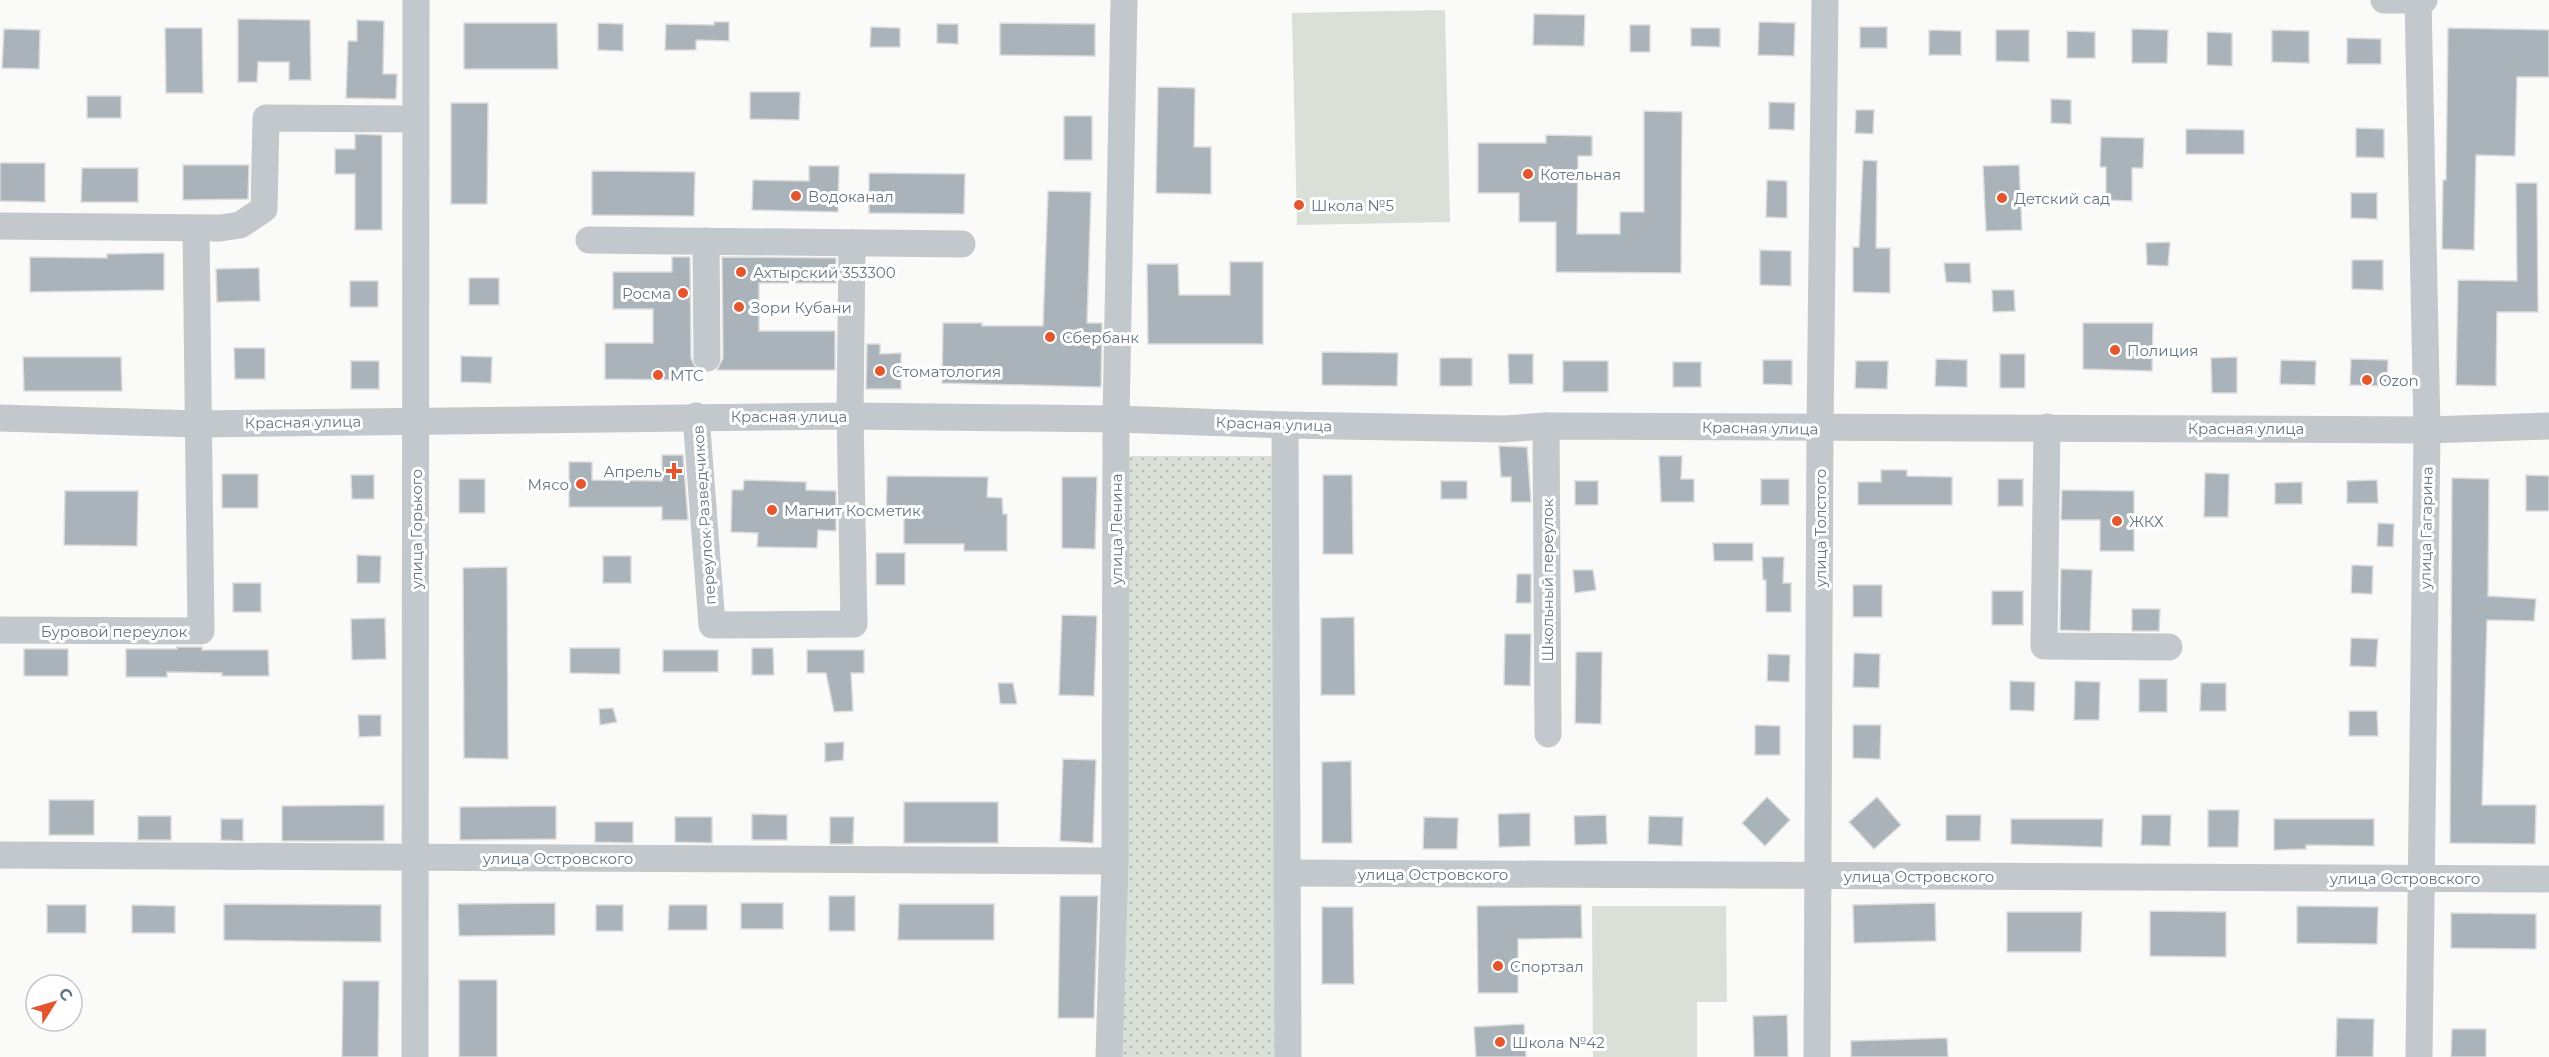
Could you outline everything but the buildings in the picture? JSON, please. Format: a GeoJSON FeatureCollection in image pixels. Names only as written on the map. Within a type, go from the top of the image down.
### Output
{"type":"FeatureCollection","features":[{"type":"Feature","properties":{"kind":"street","name":"улица Горького"},"geometry":{"type":"LineString","coordinates":[[415,1057],[416,0]]}},
{"type":"Feature","properties":{"kind":"street","name":"улица Ленина"},"geometry":{"type":"LineString","coordinates":[[1109,1057],[1115,861],[1116,419],[1124,0]]}},
{"type":"Feature","properties":{"kind":"street","name":"улица Толстого"},"geometry":{"type":"LineString","coordinates":[[1817,1057],[1825,0]]}},
{"type":"Feature","properties":{"kind":"street"},"geometry":{"type":"LineString","coordinates":[[2384,0],[2424,0]]}},
{"type":"Feature","properties":{"kind":"street","name":"улица Гагарина"},"geometry":{"type":"LineString","coordinates":[[2418,0],[2427,429],[2419,1057]]}},
{"type":"Feature","properties":{"kind":"street"},"geometry":{"type":"LineString","coordinates":[[0,226],[196,229],[240,225],[264,209],[266,118],[415,119]]}},
{"type":"Feature","properties":{"kind":"street"},"geometry":{"type":"LineString","coordinates":[[196,229],[197,424]]}},
{"type":"Feature","properties":{"kind":"street"},"geometry":{"type":"LineString","coordinates":[[590,240],[962,244]]}},
{"type":"Feature","properties":{"kind":"street"},"geometry":{"type":"LineString","coordinates":[[706,242],[707,358]]}},
{"type":"Feature","properties":{"kind":"street"},"geometry":{"type":"LineString","coordinates":[[850,416],[852,243]]}},
{"type":"Feature","properties":{"kind":"street","name":"переулок Разведчиков"},"geometry":{"type":"LineString","coordinates":[[696,416],[712,625],[854,624],[850,416]]}},
{"type":"Feature","properties":{"kind":"street","name":"Красная улица"},"geometry":{"type":"LineString","coordinates":[[0,418],[197,424],[417,419],[850,416],[1116,419],[1504,429],[1546,426],[1820,429],[2047,427],[2427,429],[2549,426]]}},
{"type":"Feature","properties":{"kind":"street","name":"Буровой переулок"},"geometry":{"type":"LineString","coordinates":[[0,630],[201,631],[197,424]]}},
{"type":"Feature","properties":{"kind":"street"},"geometry":{"type":"LineString","coordinates":[[1285,425],[1288,1057]]}},
{"type":"Feature","properties":{"kind":"street","name":"Школьный переулок"},"geometry":{"type":"LineString","coordinates":[[1546,426],[1548,734]]}},
{"type":"Feature","properties":{"kind":"street"},"geometry":{"type":"LineString","coordinates":[[2047,427],[2044,646],[2169,647]]}},
{"type":"Feature","properties":{"kind":"street","name":"улица Островского"},"geometry":{"type":"LineString","coordinates":[[0,855],[1115,861]]}},
{"type":"Feature","properties":{"kind":"street","name":"улица Островского"},"geometry":{"type":"LineString","coordinates":[[1288,873],[2549,879]]}},
{"type":"Feature","properties":{"kind":"shaded area"},"geometry":{"type":"Polygon","coordinates":[[[1445,10],[1450,222],[1297,225],[1292,13],[1445,10]]]}},
{"type":"Feature","properties":{"kind":"shaded area"},"geometry":{"type":"Polygon","coordinates":[[[1126,456],[1276,456],[1276,1057],[1117,1057],[1126,456]]]}},
{"type":"Feature","properties":{"kind":"shaded area"},"geometry":{"type":"Polygon","coordinates":[[[1592,906],[1726,906],[1727,1002],[1697,1002],[1697,1057],[1593,1057],[1592,906]]]}},
{"type":"Feature","properties":{"kind":"place","name":"Котельная"},"geometry":{"type":"Point","coordinates":[1528,174]}},
{"type":"Feature","properties":{"kind":"place","name":"Водоканал"},"geometry":{"type":"Point","coordinates":[796,196]}},
{"type":"Feature","properties":{"kind":"place","name":"Детский сад"},"geometry":{"type":"Point","coordinates":[2002,198]}},
{"type":"Feature","properties":{"kind":"place","name":"Школа №5"},"geometry":{"type":"Point","coordinates":[1299,205]}},
{"type":"Feature","properties":{"kind":"place","name":"Ахтырский 353300"},"geometry":{"type":"Point","coordinates":[741,272]}},
{"type":"Feature","properties":{"kind":"place","name":"Росма"},"geometry":{"type":"Point","coordinates":[683,293]}},
{"type":"Feature","properties":{"kind":"place","name":"Зори Кубани"},"geometry":{"type":"Point","coordinates":[739,307]}},
{"type":"Feature","properties":{"kind":"place","name":"Сбербанк"},"geometry":{"type":"Point","coordinates":[1050,337]}},
{"type":"Feature","properties":{"kind":"place","name":"Полиция"},"geometry":{"type":"Point","coordinates":[2115,350]}},
{"type":"Feature","properties":{"kind":"place","name":"Стоматология"},"geometry":{"type":"Point","coordinates":[880,371]}},
{"type":"Feature","properties":{"kind":"place","name":"МТС"},"geometry":{"type":"Point","coordinates":[658,375]}},
{"type":"Feature","properties":{"kind":"place","name":"Ozon"},"geometry":{"type":"Point","coordinates":[2367,380]}},
{"type":"Feature","properties":{"kind":"place","name":"Апрель"},"geometry":{"type":"Point","coordinates":[674,471]}},
{"type":"Feature","properties":{"kind":"place","name":"Мясо"},"geometry":{"type":"Point","coordinates":[581,484]}},
{"type":"Feature","properties":{"kind":"place","name":"Магнит Косметик"},"geometry":{"type":"Point","coordinates":[772,510]}},
{"type":"Feature","properties":{"kind":"place","name":"ЖКХ"},"geometry":{"type":"Point","coordinates":[2117,521]}},
{"type":"Feature","properties":{"kind":"place","name":"Спортзал"},"geometry":{"type":"Point","coordinates":[1498,966]}},
{"type":"Feature","properties":{"kind":"place","name":"Школа №42"},"geometry":{"type":"Point","coordinates":[1500,1042]}}]}
